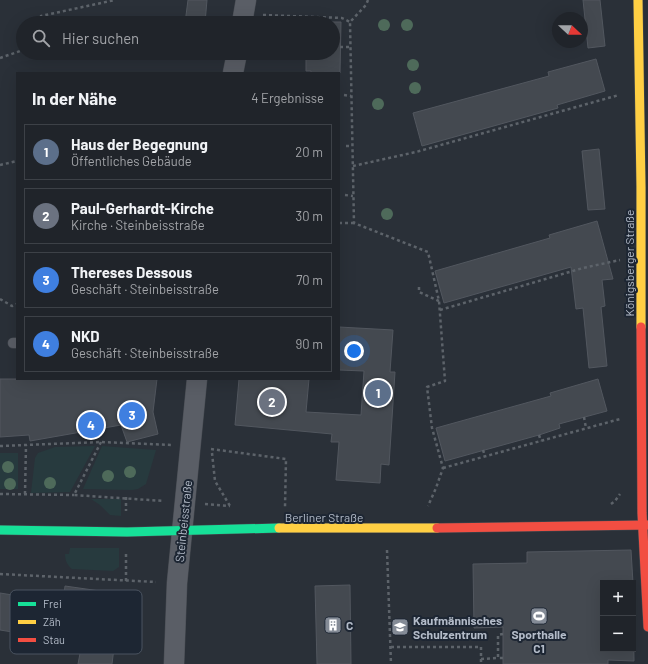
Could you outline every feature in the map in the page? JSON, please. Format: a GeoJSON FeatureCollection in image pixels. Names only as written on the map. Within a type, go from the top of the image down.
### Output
{"type":"FeatureCollection","features":[{"type":"Feature","properties":{"kind":"street","name":"Königsberger Straße"},"geometry":{"type":"LineString","coordinates":[[638,0],[641,255],[641,492],[645,525],[648,626]]}},
{"type":"Feature","properties":{"kind":"street"},"geometry":{"type":"LineString","coordinates":[[233,72],[236,60]]}},
{"type":"Feature","properties":{"kind":"street","name":"Steinbeisstraße"},"geometry":{"type":"LineString","coordinates":[[174,664],[177,583],[197,380]]}},
{"type":"Feature","properties":{"kind":"street","name":"Berliner Straße"},"geometry":{"type":"LineString","coordinates":[[0,530],[127,532],[270,528],[399,529],[645,525]]}},
{"type":"Feature","properties":{"kind":"path"},"geometry":{"type":"LineString","coordinates":[[42,16],[115,0]]}},
{"type":"Feature","properties":{"kind":"path"},"geometry":{"type":"LineString","coordinates":[[354,223],[350,22],[366,5],[368,0]]}},
{"type":"Feature","properties":{"kind":"path"},"geometry":{"type":"LineString","coordinates":[[243,13],[302,16]]}},
{"type":"Feature","properties":{"kind":"path"},"geometry":{"type":"LineString","coordinates":[[340,18],[350,22]]}},
{"type":"Feature","properties":{"kind":"path"},"geometry":{"type":"LineString","coordinates":[[340,47],[350,47]]}},
{"type":"Feature","properties":{"kind":"path"},"geometry":{"type":"LineString","coordinates":[[0,58],[16,52]]}},
{"type":"Feature","properties":{"kind":"path"},"geometry":{"type":"LineString","coordinates":[[353,166],[416,152],[612,97],[639,88]]}},
{"type":"Feature","properties":{"kind":"path"},"geometry":{"type":"LineString","coordinates":[[344,95],[351,96]]}},
{"type":"Feature","properties":{"kind":"path"},"geometry":{"type":"LineString","coordinates":[[346,146],[352,146]]}},
{"type":"Feature","properties":{"kind":"path"},"geometry":{"type":"LineString","coordinates":[[0,165],[16,161]]}},
{"type":"Feature","properties":{"kind":"path"},"geometry":{"type":"LineString","coordinates":[[345,195],[353,196]]}},
{"type":"Feature","properties":{"kind":"path"},"geometry":{"type":"LineString","coordinates":[[340,223],[354,223],[428,252],[440,301],[445,381],[427,387],[432,428],[443,468],[427,511]]}},
{"type":"Feature","properties":{"kind":"path"},"geometry":{"type":"LineString","coordinates":[[440,310],[583,268],[641,255]]}},
{"type":"Feature","properties":{"kind":"path"},"geometry":{"type":"LineString","coordinates":[[419,287],[419,292],[440,301]]}},
{"type":"Feature","properties":{"kind":"path"},"geometry":{"type":"LineString","coordinates":[[0,299],[12,306],[16,304]]}},
{"type":"Feature","properties":{"kind":"path"},"geometry":{"type":"LineString","coordinates":[[443,468],[641,413]]}},
{"type":"Feature","properties":{"kind":"path"},"geometry":{"type":"LineString","coordinates":[[584,417],[586,428]]}},
{"type":"Feature","properties":{"kind":"path"},"geometry":{"type":"LineString","coordinates":[[539,435],[541,441]]}},
{"type":"Feature","properties":{"kind":"path"},"geometry":{"type":"LineString","coordinates":[[74,495],[101,442]]}},
{"type":"Feature","properties":{"kind":"path"},"geometry":{"type":"LineString","coordinates":[[0,446],[101,442],[191,446],[286,459],[285,508]]}},
{"type":"Feature","properties":{"kind":"path"},"geometry":{"type":"LineString","coordinates":[[26,445],[26,494]]}},
{"type":"Feature","properties":{"kind":"path"},"geometry":{"type":"LineString","coordinates":[[212,449],[215,480],[230,506]]}},
{"type":"Feature","properties":{"kind":"path"},"geometry":{"type":"LineString","coordinates":[[483,450],[485,456]]}},
{"type":"Feature","properties":{"kind":"path"},"geometry":{"type":"LineString","coordinates":[[610,505],[615,501],[621,492],[641,492]]}},
{"type":"Feature","properties":{"kind":"path"},"geometry":{"type":"LineString","coordinates":[[0,494],[74,495],[238,506]]}},
{"type":"Feature","properties":{"kind":"path"},"geometry":{"type":"LineString","coordinates":[[387,551],[391,664]]}},
{"type":"Feature","properties":{"kind":"path"},"geometry":{"type":"LineString","coordinates":[[0,574],[177,583]]}},
{"type":"Feature","properties":{"kind":"path"},"geometry":{"type":"LineString","coordinates":[[498,658],[498,635],[503,634]]}},
{"type":"Feature","properties":{"kind":"path"},"geometry":{"type":"LineString","coordinates":[[391,647],[481,647],[481,664]]}},
{"type":"Feature","properties":{"kind":"path"},"geometry":{"type":"LineString","coordinates":[[481,659],[503,658]]}},
{"type":"Feature","properties":{"kind":"green space"},"geometry":{"type":"Polygon","coordinates":[[[95,446],[70,492],[31,493],[35,458],[38,453],[55,447],[95,446]]]}},
{"type":"Feature","properties":{"kind":"green space"},"geometry":{"type":"Polygon","coordinates":[[[102,446],[156,450],[146,484],[138,489],[132,490],[83,489],[102,446]]]}},
{"type":"Feature","properties":{"kind":"green space"},"geometry":{"type":"Polygon","coordinates":[[[0,453],[18,453],[18,489],[0,489],[0,453]]]}},
{"type":"Feature","properties":{"kind":"green space"},"geometry":{"type":"Polygon","coordinates":[[[91,499],[121,499],[121,516],[110,515],[100,505],[91,499]]]}},
{"type":"Feature","properties":{"kind":"green space"},"geometry":{"type":"Polygon","coordinates":[[[70,548],[119,548],[119,567],[113,571],[72,569],[65,556],[65,554],[69,554],[70,548]]]}},
{"type":"Feature","properties":{"kind":"building"},"geometry":{"type":"Polygon","coordinates":[[[188,0],[207,0],[206,16],[186,16],[188,0]]]}},
{"type":"Feature","properties":{"kind":"building"},"geometry":{"type":"Polygon","coordinates":[[[583,0],[600,0],[605,46],[588,48],[588,12],[584,12],[583,0]]]}},
{"type":"Feature","properties":{"kind":"building"},"geometry":{"type":"Polygon","coordinates":[[[341,22],[340,73],[306,71],[306,60],[340,60],[341,22]]]}},
{"type":"Feature","properties":{"kind":"building"},"geometry":{"type":"Polygon","coordinates":[[[596,59],[605,91],[557,105],[558,108],[422,146],[413,113],[549,76],[548,72],[596,59]]]}},
{"type":"Feature","properties":{"kind":"building"},"geometry":{"type":"Polygon","coordinates":[[[599,149],[605,209],[588,210],[582,151],[599,149]]]}},
{"type":"Feature","properties":{"kind":"building"},"geometry":{"type":"Polygon","coordinates":[[[597,221],[613,279],[602,280],[605,306],[601,307],[607,366],[589,368],[583,308],[576,309],[571,267],[444,303],[435,271],[550,238],[549,235],[597,221]]]}},
{"type":"Feature","properties":{"kind":"building"},"geometry":{"type":"Polygon","coordinates":[[[340,327],[393,330],[390,372],[395,372],[389,465],[381,464],[380,483],[336,480],[339,442],[331,442],[332,434],[235,425],[239,380],[309,380],[306,412],[361,415],[364,371],[340,370],[340,327]]]}},
{"type":"Feature","properties":{"kind":"building"},"geometry":{"type":"Polygon","coordinates":[[[0,379],[157,380],[153,412],[158,434],[127,442],[121,425],[30,441],[29,435],[0,437],[0,379]]]}},
{"type":"Feature","properties":{"kind":"building"},"geometry":{"type":"Polygon","coordinates":[[[598,379],[607,411],[559,424],[560,428],[539,435],[445,461],[436,428],[551,396],[550,393],[598,379]]]}},
{"type":"Feature","properties":{"kind":"building","name":"Sporthalle C1"},"geometry":{"type":"Polygon","coordinates":[[[631,550],[633,580],[600,580],[600,652],[634,652],[634,661],[608,660],[608,664],[503,664],[503,627],[474,628],[473,564],[527,563],[527,552],[631,550]]]}},
{"type":"Feature","properties":{"kind":"building","name":"C"},"geometry":{"type":"Polygon","coordinates":[[[350,585],[351,664],[317,664],[315,586],[350,585]]]}},
{"type":"Feature","properties":{"kind":"building"},"geometry":{"type":"Polygon","coordinates":[[[65,586],[93,590],[65,590],[65,586]]]}},
{"type":"Feature","properties":{"kind":"building"},"geometry":{"type":"Polygon","coordinates":[[[0,593],[10,595],[10,632],[0,630],[0,593]]]}},
{"type":"Feature","properties":{"kind":"building"},"geometry":{"type":"Polygon","coordinates":[[[80,654],[113,654],[112,664],[78,664],[80,654]]]}},
{"type":"Feature","properties":{"kind":"traffic: fast"},"geometry":{"type":"LineString","coordinates":[[0,530],[127,532],[279,528]]}},
{"type":"Feature","properties":{"kind":"traffic: slow"},"geometry":{"type":"LineString","coordinates":[[638,0],[641,187],[641,327]]}},
{"type":"Feature","properties":{"kind":"traffic: slow"},"geometry":{"type":"LineString","coordinates":[[279,528],[437,528]]}},
{"type":"Feature","properties":{"kind":"traffic: jam"},"geometry":{"type":"LineString","coordinates":[[641,327],[642,513],[648,627]]}},
{"type":"Feature","properties":{"kind":"traffic: jam"},"geometry":{"type":"LineString","coordinates":[[437,528],[648,525]]}},
{"type":"Feature","properties":{"kind":"place","name":"Haus der Begegnung"},"geometry":{"type":"Point","coordinates":[378,393]}},
{"type":"Feature","properties":{"kind":"place","name":"Paul-Gerhardt-Kirche"},"geometry":{"type":"Point","coordinates":[272,402]}},
{"type":"Feature","properties":{"kind":"place","name":"Thereses Dessous"},"geometry":{"type":"Point","coordinates":[132,415]}},
{"type":"Feature","properties":{"kind":"place","name":"NKD"},"geometry":{"type":"Point","coordinates":[91,425]}},
{"type":"Feature","properties":{"kind":"place","name":"Sporthalle C1"},"geometry":{"type":"Point","coordinates":[539,616]}},
{"type":"Feature","properties":{"kind":"place","name":"C"},"geometry":{"type":"Point","coordinates":[333,625]}},
{"type":"Feature","properties":{"kind":"place","name":"Kaufmännisches Schulzentrum"},"geometry":{"type":"Point","coordinates":[400,627]}}]}
